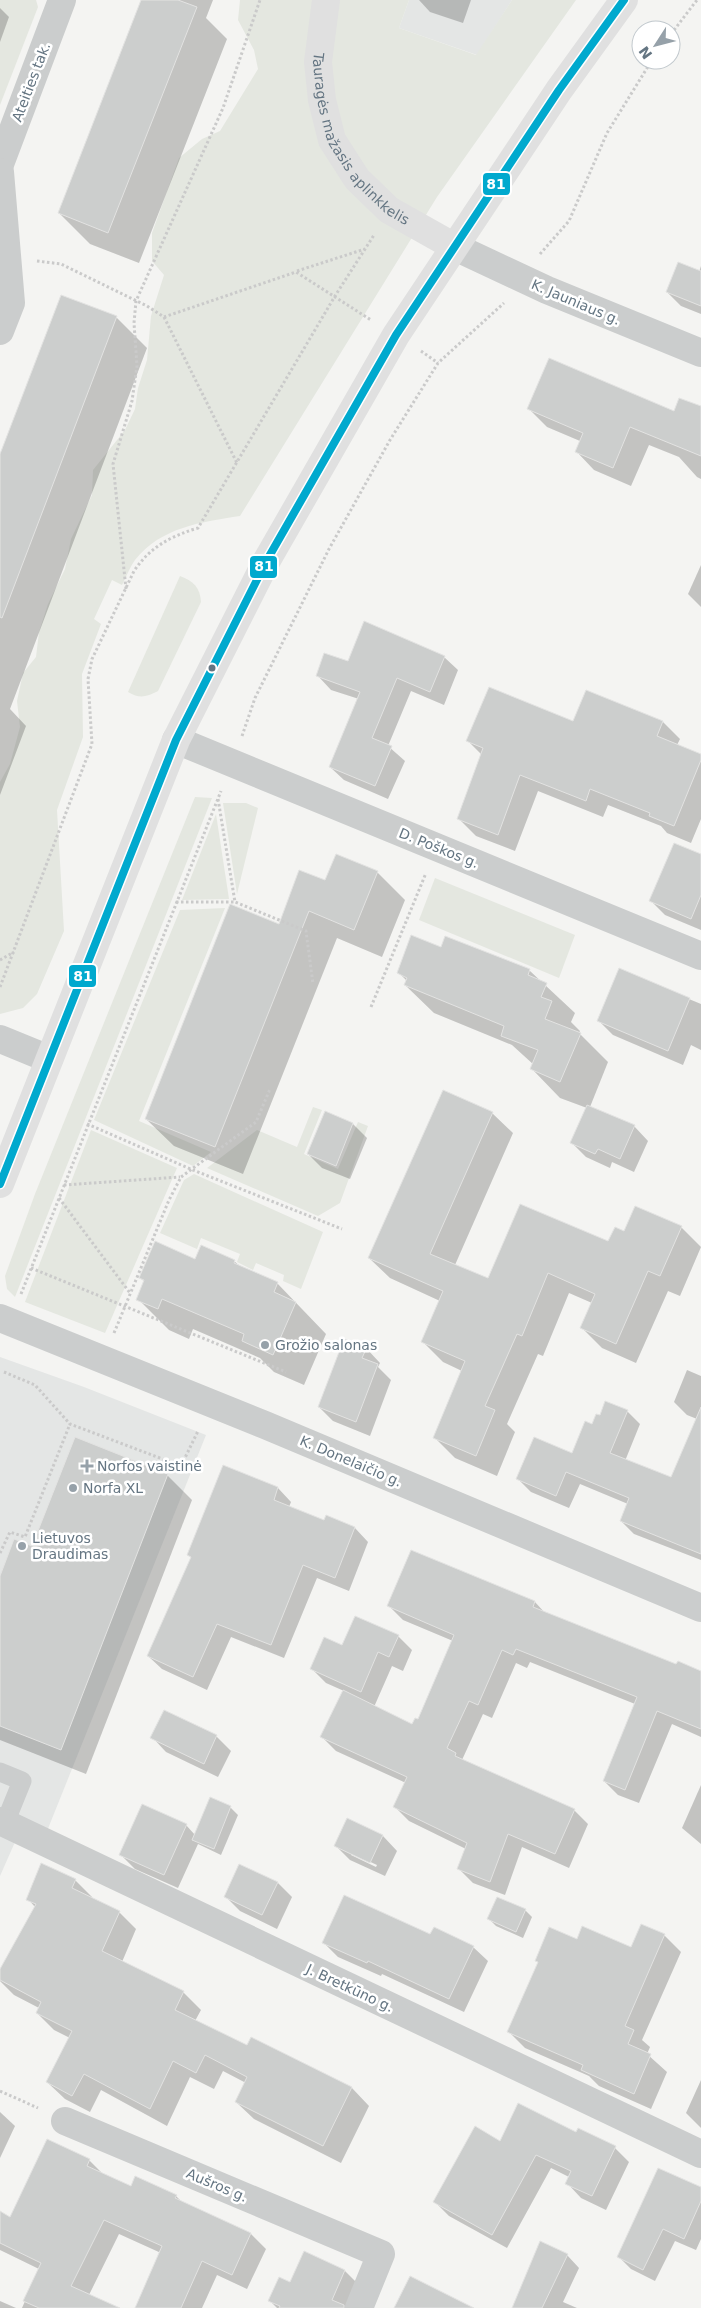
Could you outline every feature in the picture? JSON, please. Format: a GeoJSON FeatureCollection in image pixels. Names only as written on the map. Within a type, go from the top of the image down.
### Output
{"type":"FeatureCollection","features":[{"type":"Feature","properties":{"kind":"main road","name":"Tauragės mažasis aplinkkelis"},"geometry":{"type":"LineString","coordinates":[[326,0],[318,62],[322,100],[332,140],[356,179],[390,210],[453,246]]}},
{"type":"Feature","properties":{"kind":"main road"},"geometry":{"type":"LineString","coordinates":[[0,1184],[176,740],[267,560],[396,335],[453,246],[559,90],[624,0]]}},
{"type":"Feature","properties":{"kind":"street","name":"Ateities tak."},"geometry":{"type":"LineString","coordinates":[[0,164],[62,0]]}},
{"type":"Feature","properties":{"kind":"street"},"geometry":{"type":"LineString","coordinates":[[0,172],[11,303],[0,331]]}},
{"type":"Feature","properties":{"kind":"street","name":"K. Jauniaus g."},"geometry":{"type":"LineString","coordinates":[[453,246],[523,280],[701,353]]}},
{"type":"Feature","properties":{"kind":"street","name":"D. Poškos g."},"geometry":{"type":"LineString","coordinates":[[176,740],[701,956]]}},
{"type":"Feature","properties":{"kind":"street"},"geometry":{"type":"LineString","coordinates":[[0,1039],[49,1059]]}},
{"type":"Feature","properties":{"kind":"street","name":"K. Donelaičio g."},"geometry":{"type":"LineString","coordinates":[[9,1309],[264,1424],[701,1608]]}},
{"type":"Feature","properties":{"kind":"street","name":"J. Bretkūno g."},"geometry":{"type":"LineString","coordinates":[[2,1822],[701,2154]]}},
{"type":"Feature","properties":{"kind":"street","name":"Aušros g."},"geometry":{"type":"LineString","coordinates":[[65,2120],[381,2254],[359,2308]]}},
{"type":"Feature","properties":{"kind":"lane"},"geometry":{"type":"LineString","coordinates":[[0,1772],[22,1781],[2,1822]]}},
{"type":"Feature","properties":{"kind":"path"},"geometry":{"type":"LineString","coordinates":[[126,590],[113,464],[132,401],[137,366],[134,324],[136,301],[224,108],[260,0]]}},
{"type":"Feature","properties":{"kind":"path"},"geometry":{"type":"LineString","coordinates":[[681,21],[697,0]]}},
{"type":"Feature","properties":{"kind":"path"},"geometry":{"type":"LineString","coordinates":[[9,1309],[31,1268],[232,764],[255,698],[329,549],[390,440],[438,362],[497,311],[523,280],[541,252],[568,221],[607,133],[646,70]]}},
{"type":"Feature","properties":{"kind":"path"},"geometry":{"type":"LineString","coordinates":[[0,987],[92,744],[88,679],[92,659],[126,590],[141,560],[160,543],[198,528],[335,296],[378,229]]}},
{"type":"Feature","properties":{"kind":"path"},"geometry":{"type":"LineString","coordinates":[[164,317],[366,249]]}},
{"type":"Feature","properties":{"kind":"path"},"geometry":{"type":"LineString","coordinates":[[7,258],[61,264],[164,317],[237,464]]}},
{"type":"Feature","properties":{"kind":"path"},"geometry":{"type":"LineString","coordinates":[[296,272],[438,362]]}},
{"type":"Feature","properties":{"kind":"path"},"geometry":{"type":"LineString","coordinates":[[218,798],[234,902]]}},
{"type":"Feature","properties":{"kind":"path"},"geometry":{"type":"LineString","coordinates":[[371,1007],[436,847]]}},
{"type":"Feature","properties":{"kind":"path"},"geometry":{"type":"LineString","coordinates":[[176,902],[234,902],[306,931],[313,984]]}},
{"type":"Feature","properties":{"kind":"path"},"geometry":{"type":"LineString","coordinates":[[0,960],[14,952]]}},
{"type":"Feature","properties":{"kind":"path"},"geometry":{"type":"LineString","coordinates":[[64,1185],[181,1177],[256,1122],[270,1089]]}},
{"type":"Feature","properties":{"kind":"path"},"geometry":{"type":"LineString","coordinates":[[87,1124],[193,1170],[342,1229]]}},
{"type":"Feature","properties":{"kind":"path"},"geometry":{"type":"LineString","coordinates":[[113,1336],[181,1177]]}},
{"type":"Feature","properties":{"kind":"path"},"geometry":{"type":"LineString","coordinates":[[58,1197],[130,1293]]}},
{"type":"Feature","properties":{"kind":"path"},"geometry":{"type":"LineString","coordinates":[[31,1268],[286,1372]]}},
{"type":"Feature","properties":{"kind":"path"},"geometry":{"type":"LineString","coordinates":[[4,1372],[35,1385],[70,1424],[181,1466],[196,1431],[202,1430]]}},
{"type":"Feature","properties":{"kind":"path"},"geometry":{"type":"LineString","coordinates":[[0,1554],[10,1532],[25,1537],[70,1424]]}},
{"type":"Feature","properties":{"kind":"path"},"geometry":{"type":"LineString","coordinates":[[0,2091],[65,2120]]}},
{"type":"Feature","properties":{"kind":"shaded area"},"geometry":{"type":"Polygon","coordinates":[[[0,0],[36,0],[38,7],[0,105],[0,0]]]}},
{"type":"Feature","properties":{"kind":"shaded area"},"geometry":{"type":"Polygon","coordinates":[[[240,0],[409,0],[399,28],[476,55],[512,0],[576,0],[437,197],[240,516],[197,524],[170,533],[145,549],[135,560],[122,585],[112,580],[94,619],[101,624],[82,674],[83,737],[57,810],[64,931],[37,994],[23,1008],[0,1014],[0,782],[10,764],[20,727],[17,701],[23,673],[36,657],[39,632],[48,604],[65,569],[71,539],[92,495],[93,470],[125,430],[135,409],[138,388],[147,360],[151,316],[164,275],[152,261],[152,233],[179,158],[202,139],[220,131],[258,69],[254,50],[238,20],[240,0]]]}},
{"type":"Feature","properties":{"kind":"shaded area"},"geometry":{"type":"Polygon","coordinates":[[[409,0],[512,0],[477,55],[399,28],[409,0]]]}},
{"type":"Feature","properties":{"kind":"shaded area"},"geometry":{"type":"Polygon","coordinates":[[[180,576],[195,585],[201,602],[158,691],[150,695],[136,696],[128,692],[180,576]]]}},
{"type":"Feature","properties":{"kind":"shaded area"},"geometry":{"type":"Polygon","coordinates":[[[195,797],[212,798],[15,1297],[7,1289],[5,1276],[35,1194],[195,797]]]}},
{"type":"Feature","properties":{"kind":"shaded area"},"geometry":{"type":"Polygon","coordinates":[[[223,803],[246,803],[258,808],[237,894],[223,803]]]}},
{"type":"Feature","properties":{"kind":"shaded area"},"geometry":{"type":"Polygon","coordinates":[[[216,814],[229,899],[182,900],[216,814]]]}},
{"type":"Feature","properties":{"kind":"shaded area"},"geometry":{"type":"Polygon","coordinates":[[[435,878],[575,935],[559,978],[419,920],[435,878]]]}},
{"type":"Feature","properties":{"kind":"shaded area"},"geometry":{"type":"Polygon","coordinates":[[[225,908],[139,1121],[211,1152],[193,1166],[94,1120],[180,910],[225,908]]]}},
{"type":"Feature","properties":{"kind":"shaded area"},"geometry":{"type":"Polygon","coordinates":[[[313,1107],[322,1110],[304,1154],[338,1169],[358,1122],[368,1126],[340,1203],[318,1216],[207,1168],[257,1130],[297,1147],[313,1107]]]}},
{"type":"Feature","properties":{"kind":"shaded area"},"geometry":{"type":"Polygon","coordinates":[[[91,1130],[177,1168],[105,1333],[25,1302],[91,1130]]]}},
{"type":"Feature","properties":{"kind":"shaded area"},"geometry":{"type":"Polygon","coordinates":[[[194,1174],[323,1232],[301,1289],[283,1281],[284,1275],[256,1263],[253,1270],[237,1262],[240,1254],[201,1238],[197,1249],[160,1233],[184,1180],[194,1174]]]}},
{"type":"Feature","properties":{"kind":"shaded area"},"geometry":{"type":"Polygon","coordinates":[[[0,1357],[84,1387],[206,1435],[39,1851],[15,1842],[0,1876],[0,1357]]]}},
{"type":"Feature","properties":{"kind":"building"},"geometry":{"type":"Polygon","coordinates":[[[141,0],[178,0],[197,7],[108,233],[58,213],[141,0]]]}},
{"type":"Feature","properties":{"kind":"building"},"geometry":{"type":"Polygon","coordinates":[[[678,262],[701,271],[701,306],[666,292],[678,262]]]}},
{"type":"Feature","properties":{"kind":"building"},"geometry":{"type":"Polygon","coordinates":[[[61,295],[117,316],[2,618],[0,617],[0,454],[61,295]]]}},
{"type":"Feature","properties":{"kind":"building"},"geometry":{"type":"Polygon","coordinates":[[[549,358],[674,411],[679,398],[701,406],[701,456],[630,427],[613,468],[575,452],[583,433],[527,409],[549,358]]]}},
{"type":"Feature","properties":{"kind":"building"},"geometry":{"type":"Polygon","coordinates":[[[364,621],[445,656],[430,692],[397,678],[372,738],[392,746],[375,786],[329,767],[360,692],[316,676],[324,653],[348,661],[364,621]]]}},
{"type":"Feature","properties":{"kind":"building"},"geometry":{"type":"Polygon","coordinates":[[[489,687],[573,721],[586,690],[663,721],[657,736],[701,754],[701,760],[674,826],[649,816],[650,813],[590,789],[586,801],[520,775],[498,835],[457,819],[483,748],[466,741],[489,687]]]}},
{"type":"Feature","properties":{"kind":"building"},"geometry":{"type":"Polygon","coordinates":[[[674,843],[701,854],[701,895],[691,919],[649,901],[674,843]]]}},
{"type":"Feature","properties":{"kind":"building"},"geometry":{"type":"Polygon","coordinates":[[[336,854],[378,871],[354,930],[309,911],[215,1147],[145,1119],[230,904],[279,924],[299,870],[325,880],[336,854]]]}},
{"type":"Feature","properties":{"kind":"building"},"geometry":{"type":"Polygon","coordinates":[[[411,935],[441,947],[445,936],[530,969],[528,975],[547,983],[541,997],[552,1001],[545,1019],[581,1033],[560,1082],[530,1069],[538,1050],[501,1036],[504,1026],[404,985],[407,978],[397,973],[411,935]]]}},
{"type":"Feature","properties":{"kind":"building"},"geometry":{"type":"Polygon","coordinates":[[[619,968],[690,998],[668,1051],[597,1021],[619,968]]]}},
{"type":"Feature","properties":{"kind":"building"},"geometry":{"type":"Polygon","coordinates":[[[443,1090],[493,1112],[430,1254],[488,1278],[520,1204],[608,1241],[615,1227],[624,1231],[635,1206],[682,1226],[660,1276],[648,1271],[616,1344],[580,1328],[595,1294],[548,1273],[522,1336],[517,1334],[485,1406],[495,1410],[476,1456],[433,1438],[465,1361],[421,1342],[443,1291],[368,1258],[443,1090]]]}},
{"type":"Feature","properties":{"kind":"building"},"geometry":{"type":"Polygon","coordinates":[[[587,1105],[635,1125],[620,1159],[598,1149],[595,1154],[570,1143],[587,1105]]]}},
{"type":"Feature","properties":{"kind":"building"},"geometry":{"type":"Polygon","coordinates":[[[325,1111],[353,1123],[336,1166],[307,1154],[325,1111]]]}},
{"type":"Feature","properties":{"kind":"building"},"geometry":{"type":"Polygon","coordinates":[[[155,1241],[195,1259],[201,1245],[235,1260],[234,1263],[278,1282],[274,1292],[296,1302],[273,1355],[242,1341],[244,1334],[162,1299],[158,1309],[136,1300],[144,1280],[139,1278],[155,1241]]]}},
{"type":"Feature","properties":{"kind":"building"},"geometry":{"type":"Polygon","coordinates":[[[344,1339],[367,1347],[362,1358],[378,1364],[356,1422],[318,1407],[344,1339]]]}},
{"type":"Feature","properties":{"kind":"building"},"geometry":{"type":"Polygon","coordinates":[[[605,1401],[628,1410],[610,1453],[671,1477],[701,1407],[701,1554],[620,1521],[629,1498],[566,1472],[556,1496],[516,1479],[534,1437],[572,1453],[585,1421],[592,1424],[596,1414],[600,1415],[605,1401]]]}},
{"type":"Feature","properties":{"kind":"building"},"geometry":{"type":"Polygon","coordinates":[[[75,1437],[168,1474],[61,1750],[0,1726],[0,1576],[14,1539],[32,1546],[75,1437]]]}},
{"type":"Feature","properties":{"kind":"building"},"geometry":{"type":"Polygon","coordinates":[[[223,1465],[278,1487],[274,1500],[324,1520],[326,1515],[355,1527],[335,1578],[303,1565],[271,1645],[217,1624],[193,1677],[147,1656],[191,1557],[187,1555],[223,1465]]]}},
{"type":"Feature","properties":{"kind":"building"},"geometry":{"type":"Polygon","coordinates":[[[411,1550],[535,1601],[533,1607],[676,1664],[678,1661],[701,1671],[701,1729],[657,1711],[625,1790],[603,1781],[637,1697],[516,1649],[513,1655],[502,1650],[478,1705],[469,1701],[447,1748],[456,1753],[455,1756],[575,1809],[555,1854],[508,1834],[490,1882],[457,1869],[467,1843],[393,1807],[407,1777],[320,1737],[343,1690],[412,1724],[415,1718],[418,1719],[454,1635],[387,1606],[411,1550]]]}},
{"type":"Feature","properties":{"kind":"building"},"geometry":{"type":"Polygon","coordinates":[[[355,1616],[399,1635],[389,1657],[378,1652],[361,1692],[310,1669],[324,1637],[342,1645],[355,1616]]]}},
{"type":"Feature","properties":{"kind":"building"},"geometry":{"type":"Polygon","coordinates":[[[164,1710],[217,1735],[204,1764],[150,1738],[164,1710]]]}},
{"type":"Feature","properties":{"kind":"building"},"geometry":{"type":"Polygon","coordinates":[[[210,1797],[231,1806],[214,1849],[192,1840],[210,1797]]]}},
{"type":"Feature","properties":{"kind":"building"},"geometry":{"type":"Polygon","coordinates":[[[142,1804],[187,1824],[164,1875],[119,1855],[142,1804]]]}},
{"type":"Feature","properties":{"kind":"building"},"geometry":{"type":"Polygon","coordinates":[[[347,1818],[383,1835],[370,1863],[334,1846],[347,1818]]]}},
{"type":"Feature","properties":{"kind":"building"},"geometry":{"type":"Polygon","coordinates":[[[41,1863],[76,1879],[72,1888],[120,1911],[102,1951],[184,1991],[175,2010],[247,2045],[251,2037],[352,2087],[323,2146],[235,2102],[247,2077],[205,2055],[196,2073],[173,2061],[150,2109],[84,2074],[72,2096],[46,2082],[72,2031],[36,2013],[41,2002],[0,1980],[0,1969],[36,1904],[26,1900],[41,1863]]]}},
{"type":"Feature","properties":{"kind":"building"},"geometry":{"type":"Polygon","coordinates":[[[239,1864],[278,1882],[262,1915],[224,1897],[239,1864]]]}},
{"type":"Feature","properties":{"kind":"building"},"geometry":{"type":"Polygon","coordinates":[[[344,1895],[430,1934],[434,1927],[474,1946],[449,1999],[368,1961],[367,1963],[322,1943],[344,1895]]]}},
{"type":"Feature","properties":{"kind":"building"},"geometry":{"type":"Polygon","coordinates":[[[497,1897],[526,1909],[516,1932],[487,1919],[497,1897]]]}},
{"type":"Feature","properties":{"kind":"building"},"geometry":{"type":"Polygon","coordinates":[[[641,1924],[665,1934],[625,2026],[634,2030],[628,2044],[651,2054],[634,2094],[581,2070],[583,2065],[507,2032],[538,1962],[535,1961],[549,1927],[577,1939],[582,1926],[631,1947],[641,1924]]]}},
{"type":"Feature","properties":{"kind":"building"},"geometry":{"type":"Polygon","coordinates":[[[518,2103],[576,2132],[578,2128],[616,2146],[592,2196],[565,2184],[571,2171],[536,2155],[492,2235],[433,2202],[475,2126],[500,2141],[518,2103]]]}},
{"type":"Feature","properties":{"kind":"building"},"geometry":{"type":"Polygon","coordinates":[[[47,2139],[90,2159],[87,2166],[131,2186],[135,2176],[177,2195],[175,2198],[251,2233],[232,2275],[202,2261],[181,2308],[135,2308],[162,2246],[104,2220],[71,2286],[120,2308],[39,2308],[23,2301],[41,2263],[0,2243],[0,2211],[10,2217],[47,2139]]]}},
{"type":"Feature","properties":{"kind":"building"},"geometry":{"type":"Polygon","coordinates":[[[658,2168],[701,2187],[701,2201],[684,2239],[663,2229],[643,2270],[617,2257],[658,2168]]]}},
{"type":"Feature","properties":{"kind":"building"},"geometry":{"type":"Polygon","coordinates":[[[540,2241],[568,2254],[542,2308],[512,2308],[540,2241]]]}},
{"type":"Feature","properties":{"kind":"building"},"geometry":{"type":"Polygon","coordinates":[[[304,2251],[345,2270],[332,2300],[344,2305],[344,2308],[279,2308],[280,2306],[268,2301],[279,2277],[290,2282],[304,2251]]]}},
{"type":"Feature","properties":{"kind":"building"},"geometry":{"type":"Polygon","coordinates":[[[410,2276],[474,2308],[394,2308],[410,2276]]]}},
{"type":"Feature","properties":{"kind":"transit line","name":"81"},"geometry":{"type":"LineString","coordinates":[[0,1184],[176,740],[267,560],[396,335],[559,90],[624,0]]}},
{"type":"Feature","properties":{"kind":"place","name":"Grožio salonas"},"geometry":{"type":"Point","coordinates":[265,1345]}},
{"type":"Feature","properties":{"kind":"place","name":"Norfos vaistinė"},"geometry":{"type":"Point","coordinates":[87,1466]}},
{"type":"Feature","properties":{"kind":"place","name":"Norfa XL"},"geometry":{"type":"Point","coordinates":[73,1488]}},
{"type":"Feature","properties":{"kind":"place","name":"Lietuvos Draudimas"},"geometry":{"type":"Point","coordinates":[22,1546]}}]}
